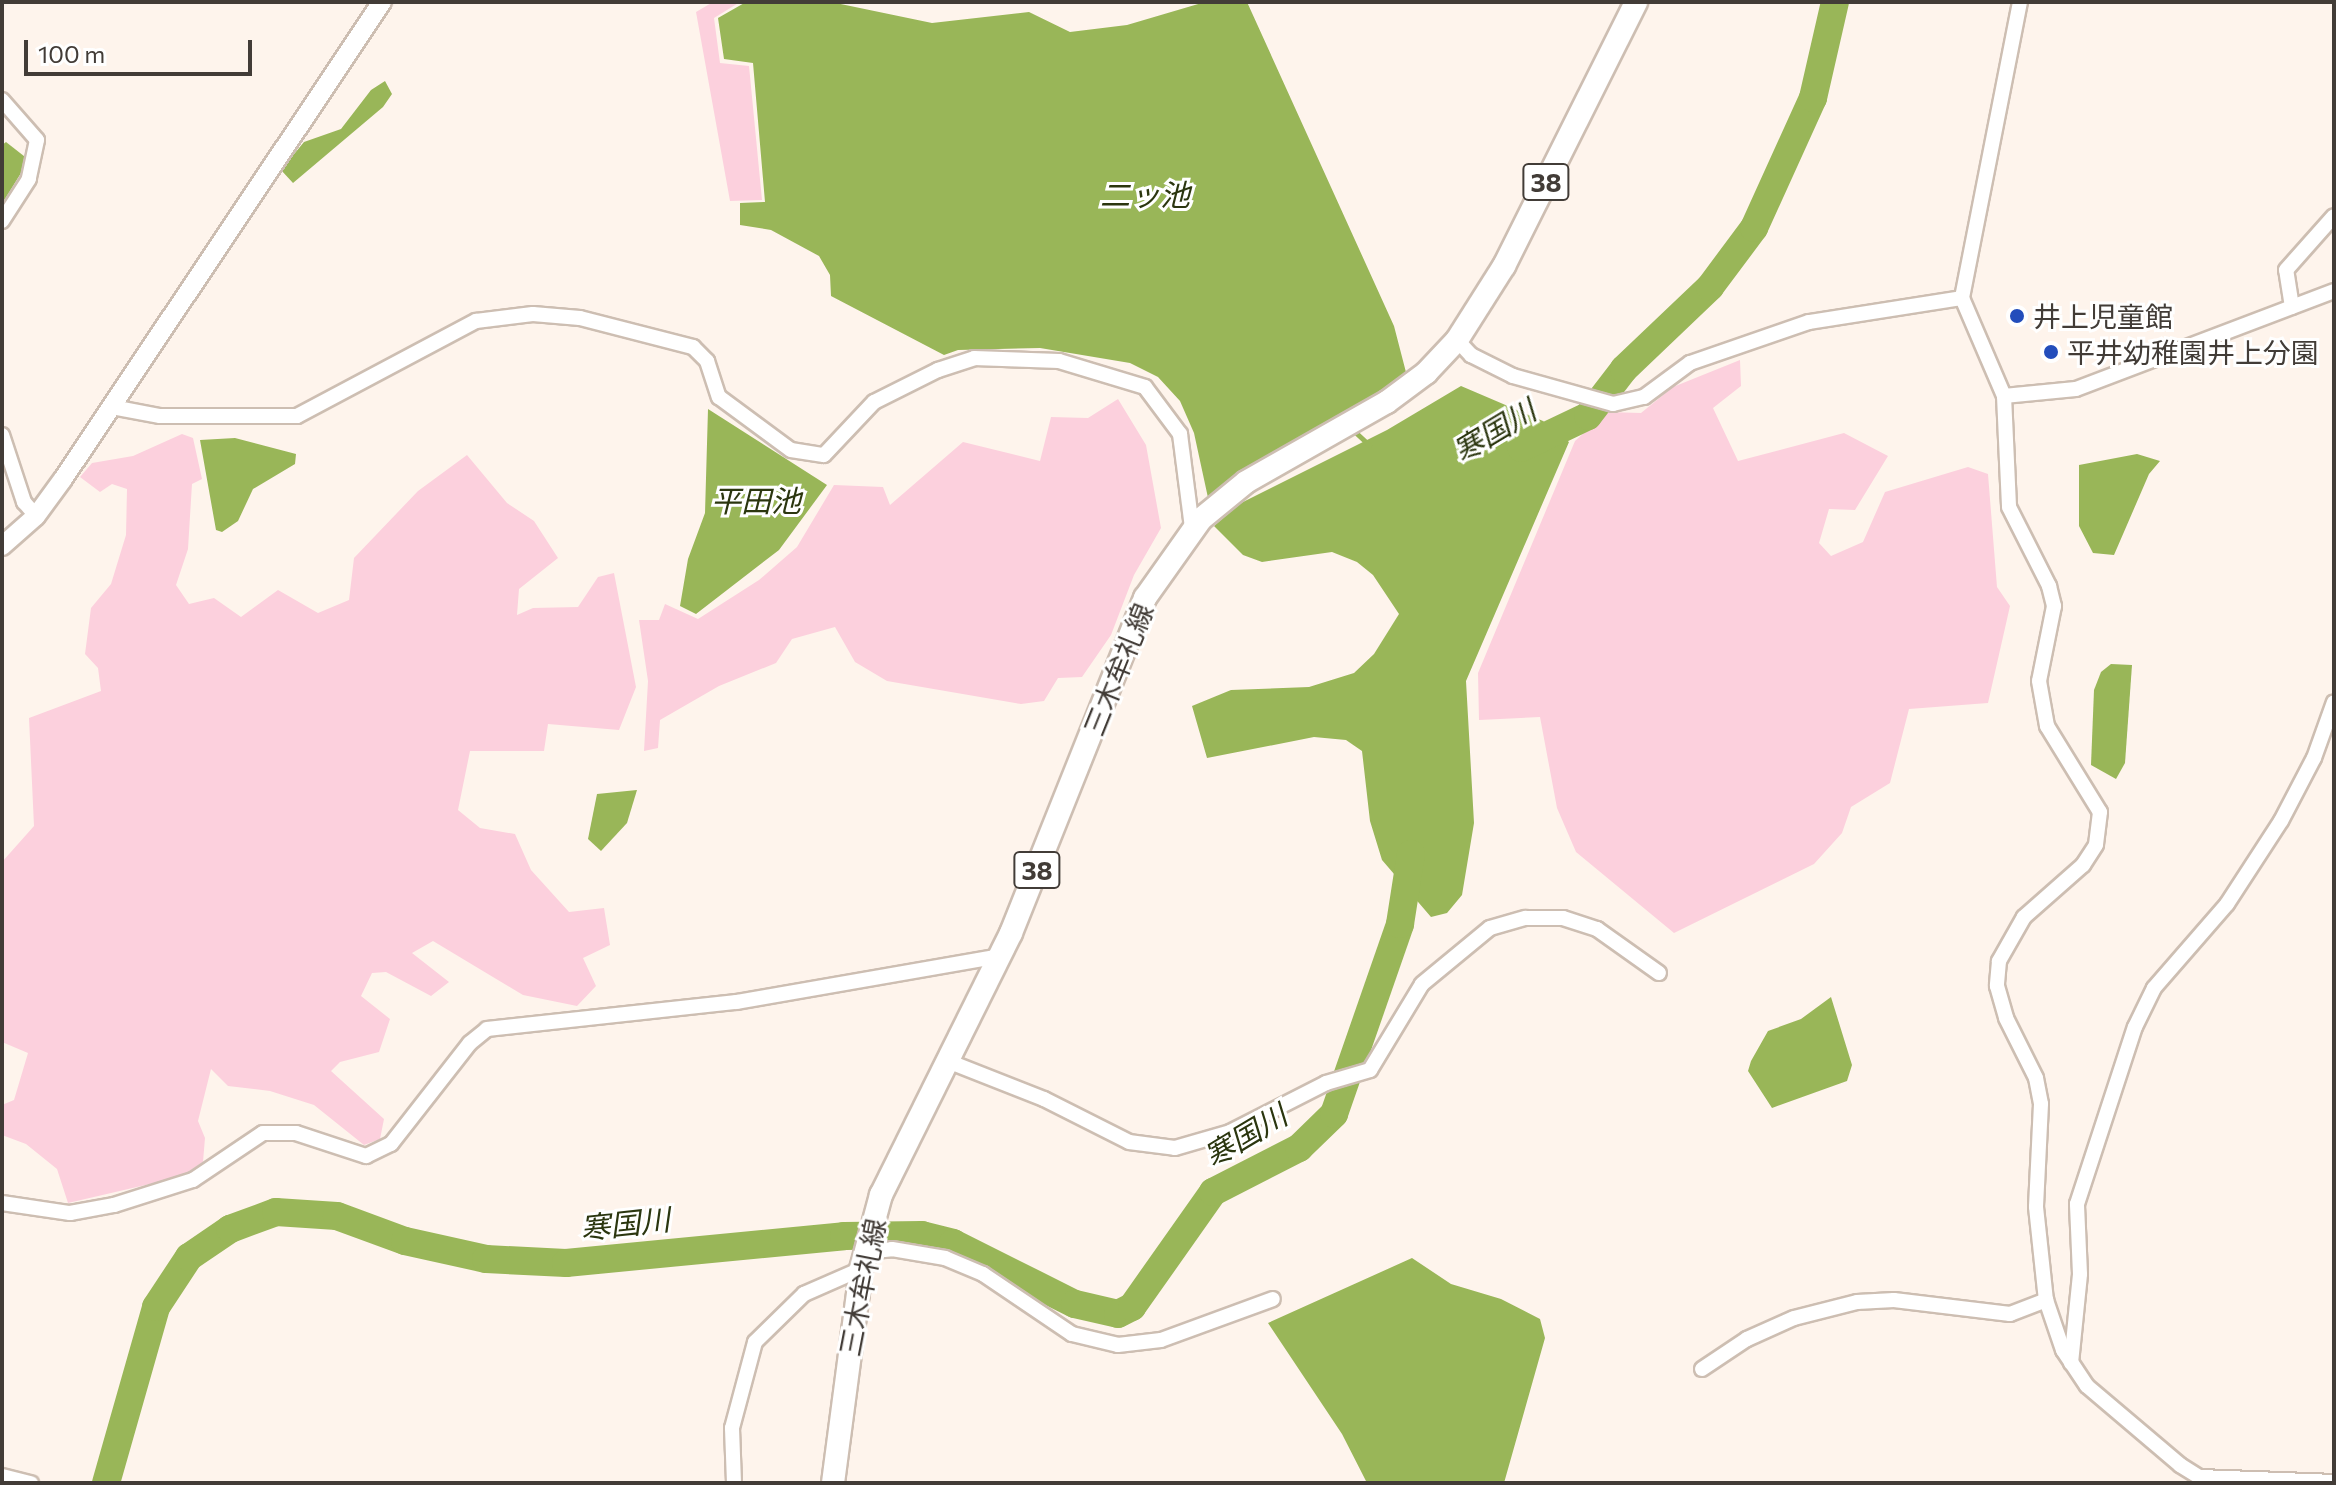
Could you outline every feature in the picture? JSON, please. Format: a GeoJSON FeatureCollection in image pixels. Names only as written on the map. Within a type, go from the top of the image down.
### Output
{"type":"FeatureCollection","features":[{"type":"Feature","properties":{"kind":"main road","name":"三木牟礼線"},"geometry":{"type":"LineString","coordinates":[[833,1483],[864,1257],[872,1222],[905,1144],[950,1062],[1000,956],[1145,598],[1196,524],[1246,482],[1387,402],[1450,347],[1504,266],[1636,2]]}},
{"type":"Feature","properties":{"kind":"street"},"geometry":{"type":"LineString","coordinates":[[2,546],[36,516],[382,2]]}},
{"type":"Feature","properties":{"kind":"street"},"geometry":{"type":"LineString","coordinates":[[2020,2],[2007,51],[1988,184],[1962,298],[2004,396],[2009,507],[2049,586],[2054,606],[2039,681],[2047,726],[2100,812],[2096,845],[2083,865],[2024,917],[1999,961],[1997,986],[2006,1018],[2036,1078],[2041,1104],[2036,1207],[2046,1300],[2071,1363],[2112,1413],[2199,1477],[2334,1482]]}},
{"type":"Feature","properties":{"kind":"street"},"geometry":{"type":"LineString","coordinates":[[2,100],[37,140],[29,179],[2,221]]}},
{"type":"Feature","properties":{"kind":"street"},"geometry":{"type":"LineString","coordinates":[[2292,307],[2286,270],[2334,216]]}},
{"type":"Feature","properties":{"kind":"street"},"geometry":{"type":"LineString","coordinates":[[2004,396],[2076,389],[2334,291]]}},
{"type":"Feature","properties":{"kind":"street"},"geometry":{"type":"LineString","coordinates":[[1450,347],[1513,376],[1613,404],[1644,397],[1690,363],[1796,326],[1918,301],[1962,298]]}},
{"type":"Feature","properties":{"kind":"street"},"geometry":{"type":"LineString","coordinates":[[112,407],[160,416],[297,416],[476,321],[533,314],[580,318],[693,347],[707,361],[719,397],[791,450],[824,455],[874,402],[938,370],[974,358],[1059,361],[1145,387],[1180,434],[1196,524]]}},
{"type":"Feature","properties":{"kind":"street"},"geometry":{"type":"LineString","coordinates":[[2,435],[24,502],[36,516]]}},
{"type":"Feature","properties":{"kind":"street"},"geometry":{"type":"LineString","coordinates":[[2071,1363],[2080,1274],[2077,1204],[2135,1027],[2154,988],[2227,904],[2281,821],[2314,758],[2334,702]]}},
{"type":"Feature","properties":{"kind":"street"},"geometry":{"type":"LineString","coordinates":[[950,1062],[1044,1099],[1129,1142],[1175,1148],[1230,1132],[1326,1083],[1370,1070],[1422,984],[1490,928],[1526,918],[1563,918],[1597,929],[1659,973]]}},
{"type":"Feature","properties":{"kind":"street"},"geometry":{"type":"LineString","coordinates":[[2,1203],[70,1213],[114,1205],[193,1180],[263,1133],[296,1133],[366,1156],[391,1144],[470,1043],[487,1029],[737,1002],[1000,956]]}},
{"type":"Feature","properties":{"kind":"street"},"geometry":{"type":"LineString","coordinates":[[734,1483],[732,1428],[755,1342],[804,1294],[864,1257],[892,1249],[945,1258],[983,1274],[1072,1334],[1118,1345],[1161,1340],[1273,1299]]}},
{"type":"Feature","properties":{"kind":"street"},"geometry":{"type":"LineString","coordinates":[[1702,1369],[1747,1339],[1794,1318],[1857,1302],[1894,1300],[2010,1314],[2046,1300]]}},
{"type":"Feature","properties":{"kind":"street"},"geometry":{"type":"LineString","coordinates":[[2,1476],[31,1483]]}},
{"type":"Feature","properties":{"kind":"shaded area"},"geometry":{"type":"Polygon","coordinates":[[[713,2],[740,2],[714,18],[720,63],[749,66],[762,200],[730,201],[696,12],[713,2]]]}},
{"type":"Feature","properties":{"kind":"shaded area"},"geometry":{"type":"Polygon","coordinates":[[[1740,360],[1741,386],[1713,408],[1738,461],[1844,433],[1888,456],[1855,510],[1829,509],[1819,543],[1831,556],[1863,542],[1885,492],[1968,467],[1988,474],[1997,587],[2010,606],[1988,703],[1909,709],[1890,783],[1851,807],[1842,833],[1814,864],[1674,933],[1576,852],[1557,808],[1540,717],[1479,720],[1478,673],[1575,441],[1607,412],[1641,413],[1673,387],[1740,360]]]}},
{"type":"Feature","properties":{"kind":"shaded area"},"geometry":{"type":"Polygon","coordinates":[[[1118,399],[1146,445],[1161,528],[1134,575],[1111,635],[1082,677],[1058,678],[1044,701],[1021,704],[887,681],[855,662],[835,627],[792,639],[776,663],[719,686],[660,720],[658,748],[644,751],[648,681],[639,620],[659,620],[665,604],[698,619],[759,580],[797,547],[834,485],[883,487],[890,505],[963,442],[1040,461],[1051,417],[1088,418],[1118,399]]]}},
{"type":"Feature","properties":{"kind":"shaded area"},"geometry":{"type":"Polygon","coordinates":[[[182,434],[193,438],[202,479],[192,484],[188,549],[176,585],[189,604],[214,598],[241,617],[278,590],[318,613],[349,600],[354,558],[418,491],[467,455],[507,503],[534,521],[558,558],[519,589],[517,615],[533,608],[578,607],[598,577],[614,573],[636,687],[619,730],[548,724],[544,751],[470,751],[458,810],[480,828],[515,834],[531,870],[569,912],[604,908],[610,945],[583,958],[596,986],[577,1006],[523,995],[433,941],[412,953],[449,982],[431,996],[386,972],[372,973],[361,996],[390,1019],[379,1052],[340,1062],[331,1071],[384,1119],[380,1139],[364,1145],[314,1105],[270,1091],[228,1086],[211,1069],[198,1121],[205,1138],[203,1162],[180,1177],[68,1203],[57,1169],[26,1144],[2,1135],[2,1105],[14,1100],[28,1053],[2,1042],[2,862],[34,826],[29,718],[101,691],[98,668],[85,654],[91,608],[111,584],[126,535],[127,489],[112,484],[100,492],[80,477],[92,463],[133,456],[182,434]]]}},
{"type":"Feature","properties":{"kind":"water","name":"二ッ池"},"geometry":{"type":"Polygon","coordinates":[[[746,2],[831,2],[932,23],[1029,12],[1070,32],[1127,25],[1205,2],[1247,2],[1394,326],[1408,380],[1210,507],[1194,433],[1180,401],[1158,377],[1130,363],[1040,348],[958,350],[944,355],[831,296],[830,275],[819,256],[771,230],[740,225],[740,203],[765,202],[753,63],[724,59],[718,18],[746,2]]]}},
{"type":"Feature","properties":{"kind":"water"},"geometry":{"type":"Polygon","coordinates":[[[385,81],[392,94],[383,107],[293,183],[281,170],[304,142],[341,129],[371,90],[385,81]]]}},
{"type":"Feature","properties":{"kind":"water"},"geometry":{"type":"Polygon","coordinates":[[[6,142],[29,160],[2,204],[2,145],[6,142]]]}},
{"type":"Feature","properties":{"kind":"water"},"geometry":{"type":"Polygon","coordinates":[[[1461,386],[1543,421],[1569,442],[1466,681],[1474,823],[1462,895],[1447,913],[1431,917],[1382,860],[1370,821],[1362,751],[1346,740],[1314,737],[1207,758],[1192,706],[1231,690],[1309,687],[1354,673],[1374,654],[1399,614],[1373,575],[1357,562],[1332,552],[1262,562],[1243,555],[1214,526],[1239,504],[1387,430],[1461,386]]]}},
{"type":"Feature","properties":{"kind":"water","name":"平田池"},"geometry":{"type":"Polygon","coordinates":[[[708,409],[827,485],[779,550],[696,614],[680,606],[688,559],[705,513],[708,409]]]}},
{"type":"Feature","properties":{"kind":"water"},"geometry":{"type":"Polygon","coordinates":[[[235,438],[296,454],[295,464],[253,489],[238,521],[222,532],[216,530],[200,440],[235,438]]]}},
{"type":"Feature","properties":{"kind":"water"},"geometry":{"type":"Polygon","coordinates":[[[2137,454],[2160,461],[2149,474],[2114,555],[2093,553],[2079,526],[2079,465],[2137,454]]]}},
{"type":"Feature","properties":{"kind":"water"},"geometry":{"type":"Polygon","coordinates":[[[2111,664],[2132,665],[2125,763],[2116,779],[2091,765],[2094,690],[2101,672],[2111,664]]]}},
{"type":"Feature","properties":{"kind":"water"},"geometry":{"type":"Polygon","coordinates":[[[637,790],[627,823],[601,851],[588,839],[597,794],[637,790]]]}},
{"type":"Feature","properties":{"kind":"water"},"geometry":{"type":"Polygon","coordinates":[[[1831,997],[1852,1065],[1847,1081],[1772,1108],[1748,1071],[1751,1061],[1768,1031],[1801,1019],[1831,997]]]}},
{"type":"Feature","properties":{"kind":"water"},"geometry":{"type":"Polygon","coordinates":[[[1412,1258],[1451,1284],[1501,1299],[1540,1319],[1545,1338],[1504,1483],[1367,1483],[1342,1434],[1268,1323],[1412,1258]]]}},
{"type":"Feature","properties":{"kind":"waterway","name":"寒国川"},"geometry":{"type":"LineString","coordinates":[[1521,448],[1588,416],[1624,369],[1710,287],[1754,228],[1813,98],[1835,2]]}},
{"type":"Feature","properties":{"kind":"waterway"},"geometry":{"type":"LineString","coordinates":[[1353,430],[1369,445]]}},
{"type":"Feature","properties":{"kind":"waterway","name":"寒国川"},"geometry":{"type":"LineString","coordinates":[[106,1483],[156,1307],[189,1257],[230,1229],[276,1212],[337,1216],[405,1241],[486,1259],[566,1263],[844,1236],[922,1235],[953,1243],[1075,1304],[1118,1314],[1132,1307],[1213,1192],[1299,1148],[1334,1114],[1400,924],[1411,854]]}},
{"type":"Feature","properties":{"kind":"place","name":"井上児童館"},"geometry":{"type":"Point","coordinates":[2017,316]}},
{"type":"Feature","properties":{"kind":"place","name":"平井幼稚園井上分園"},"geometry":{"type":"Point","coordinates":[2051,352]}}]}
